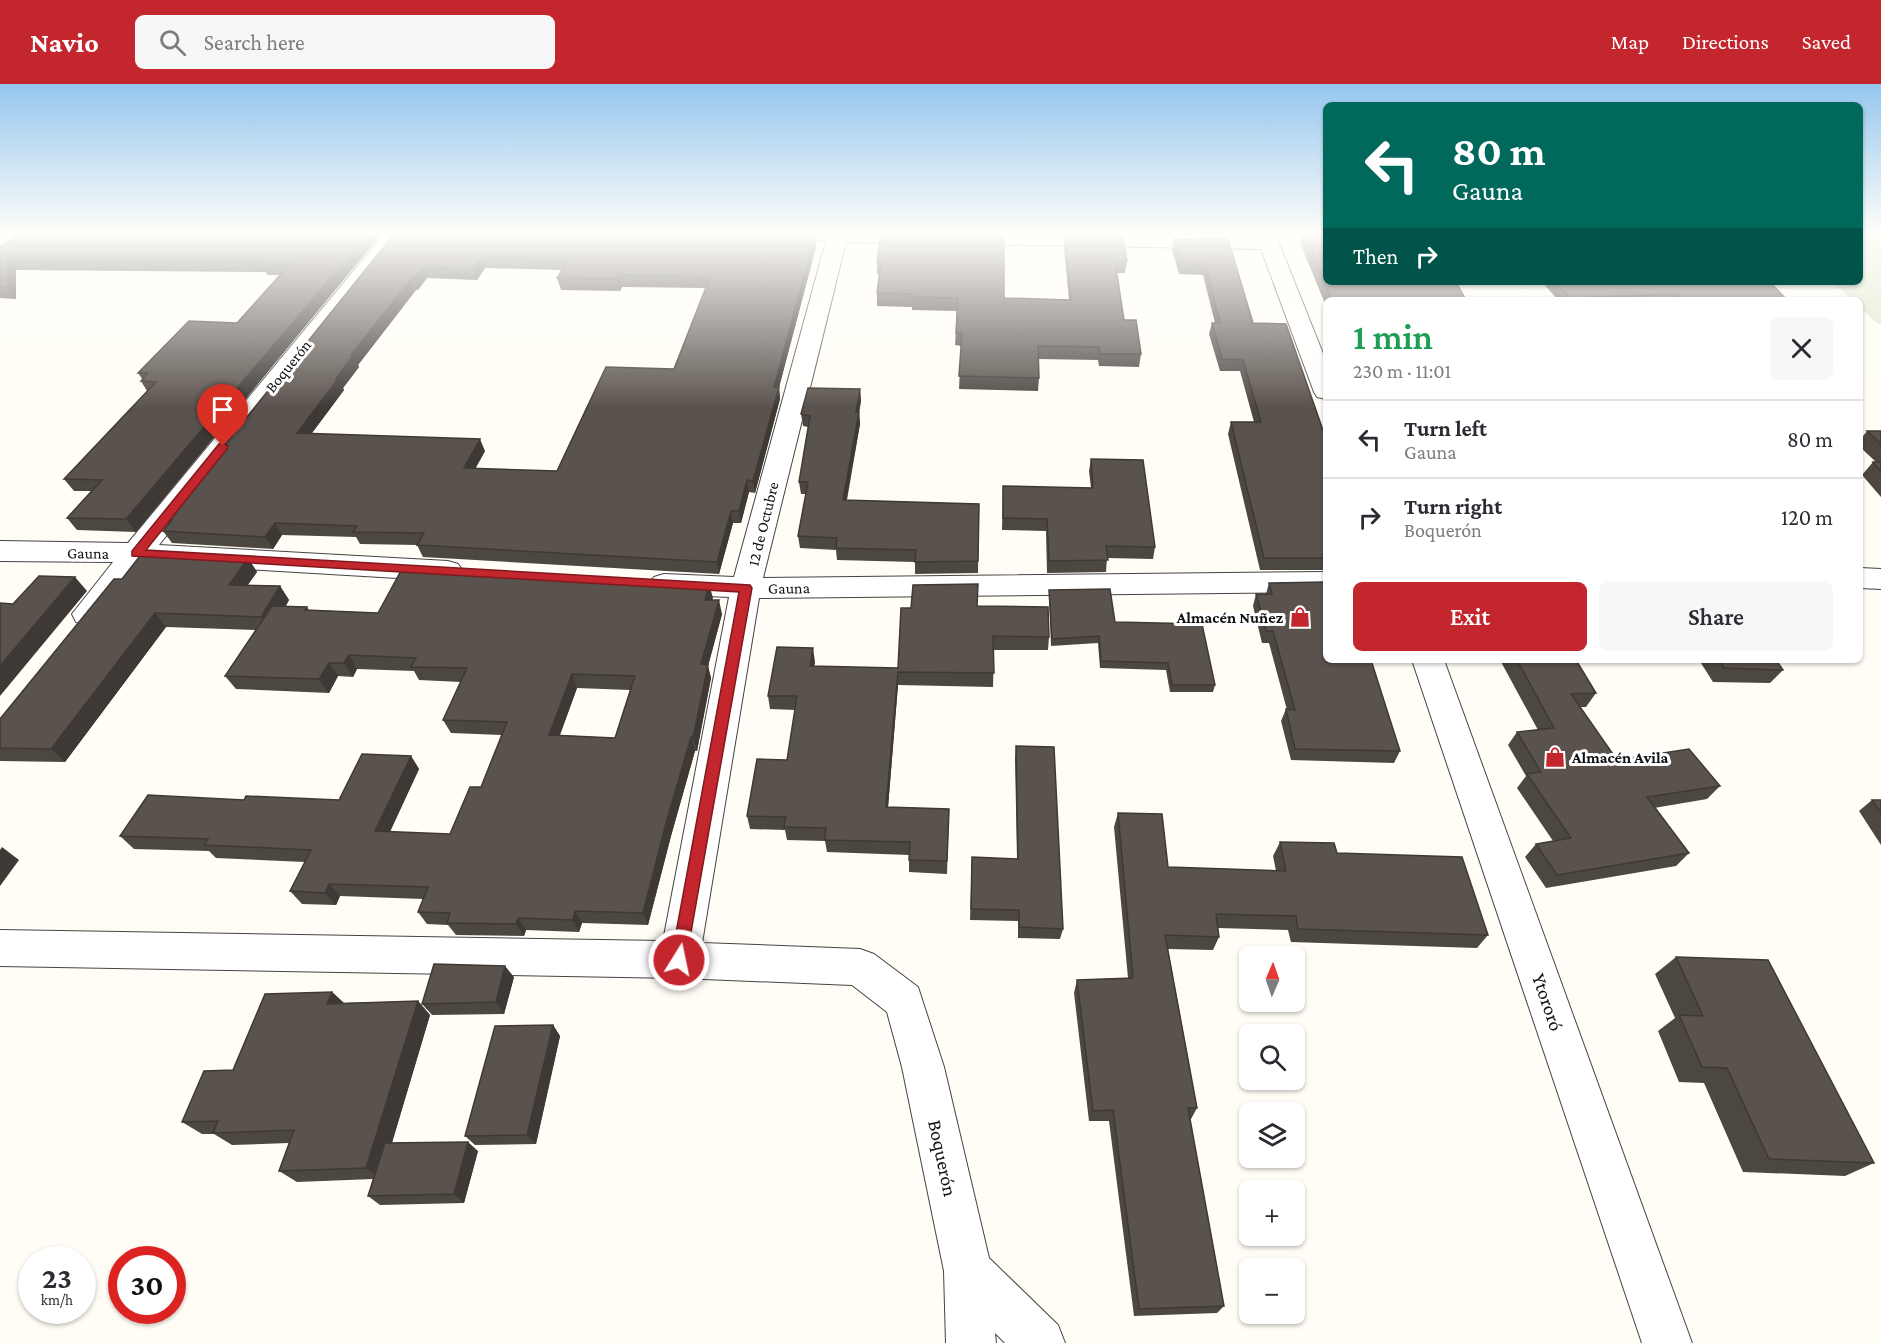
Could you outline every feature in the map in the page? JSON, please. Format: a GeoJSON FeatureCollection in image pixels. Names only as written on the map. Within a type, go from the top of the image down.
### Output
{"type":"FeatureCollection","features":[{"type":"Feature","properties":{"kind":"street","name":"Boquerón"},"geometry":{"type":"LineString","coordinates":[[72,634],[347,292]]}},
{"type":"Feature","properties":{"kind":"street","name":"12 de Octubre"},"geometry":{"type":"LineString","coordinates":[[679,960],[746,588],[822,292]]}},
{"type":"Feature","properties":{"kind":"street"},"geometry":{"type":"LineString","coordinates":[[1287,292],[1323,384]]}},
{"type":"Feature","properties":{"kind":"street","name":"Gauna"},"geometry":{"type":"LineString","coordinates":[[0,551],[136,553],[471,573]]}},
{"type":"Feature","properties":{"kind":"street"},"geometry":{"type":"LineString","coordinates":[[1863,578],[1881,579]]}},
{"type":"Feature","properties":{"kind":"street","name":"Gauna"},"geometry":{"type":"LineString","coordinates":[[638,582],[746,588],[1323,582]]}},
{"type":"Feature","properties":{"kind":"street","name":"Ytororó"},"geometry":{"type":"LineString","coordinates":[[1429,663],[1667,1343]]}},
{"type":"Feature","properties":{"kind":"street"},"geometry":{"type":"LineString","coordinates":[[0,948],[679,960]]}},
{"type":"Feature","properties":{"kind":"street","name":"Boquerón"},"geometry":{"type":"LineString","coordinates":[[679,960],[860,967],[904,1001],[923,1067],[968,1271]]}},
{"type":"Feature","properties":{"kind":"street"},"geometry":{"type":"LineString","coordinates":[[968,1271],[971,1343]]}},
{"type":"Feature","properties":{"kind":"street"},"geometry":{"type":"LineString","coordinates":[[968,1271],[1040,1343]]}},
{"type":"Feature","properties":{"kind":"green space"},"geometry":{"type":"Polygon","coordinates":[[[1843,292],[1881,292],[1881,324],[1878,324],[1863,310],[1863,297],[1849,297],[1843,292]]]}},
{"type":"Feature","properties":{"kind":"building"},"geometry":{"type":"Polygon","coordinates":[[[265,292],[319,292],[126,519],[67,518],[102,480],[64,479],[156,382],[141,381],[148,373],[138,373],[189,321],[237,323],[265,292]]]}},
{"type":"Feature","properties":{"kind":"building"},"geometry":{"type":"Polygon","coordinates":[[[348,292],[401,292],[351,355],[353,355],[336,379],[338,379],[297,433],[480,439],[464,468],[557,471],[606,367],[674,369],[704,292],[800,292],[774,387],[779,387],[753,481],[747,480],[739,511],[731,511],[717,562],[417,545],[424,533],[353,532],[357,526],[275,523],[265,537],[163,531],[172,520],[164,520],[348,292]]]}},
{"type":"Feature","properties":{"kind":"building"},"geometry":{"type":"Polygon","coordinates":[[[1004,292],[1004,298],[1071,300],[1070,292],[1120,292],[1124,320],[1136,320],[1141,354],[1100,354],[1099,347],[1038,346],[1039,378],[959,376],[962,333],[956,333],[958,298],[912,297],[912,294],[877,293],[1004,292]]]}},
{"type":"Feature","properties":{"kind":"building"},"geometry":{"type":"Polygon","coordinates":[[[1212,292],[1244,292],[1253,323],[1286,324],[1323,430],[1323,558],[1264,558],[1231,422],[1261,422],[1243,360],[1222,359],[1212,323],[1220,323],[1212,292]]]}},
{"type":"Feature","properties":{"kind":"building"},"geometry":{"type":"Polygon","coordinates":[[[1328,292],[1461,292],[1464,297],[1331,297],[1328,292]]]}},
{"type":"Feature","properties":{"kind":"building"},"geometry":{"type":"Polygon","coordinates":[[[1565,292],[1779,292],[1784,297],[1680,297],[1677,294],[1569,297],[1565,292]]]}},
{"type":"Feature","properties":{"kind":"building"},"geometry":{"type":"Polygon","coordinates":[[[808,388],[860,389],[856,412],[859,412],[843,500],[979,504],[978,561],[915,562],[916,550],[836,548],[837,538],[798,536],[808,482],[799,482],[810,416],[801,414],[808,388]]]}},
{"type":"Feature","properties":{"kind":"building"},"geometry":{"type":"Polygon","coordinates":[[[1867,431],[1881,431],[1881,444],[1867,431]]]}},
{"type":"Feature","properties":{"kind":"building"},"geometry":{"type":"Polygon","coordinates":[[[1091,459],[1143,460],[1155,547],[1106,546],[1108,560],[1049,561],[1047,519],[1003,518],[1003,486],[1093,488],[1091,459]]]}},
{"type":"Feature","properties":{"kind":"building"},"geometry":{"type":"Polygon","coordinates":[[[1873,462],[1881,462],[1881,472],[1873,462]]]}},
{"type":"Feature","properties":{"kind":"building"},"geometry":{"type":"Polygon","coordinates":[[[143,552],[248,558],[229,585],[280,586],[261,617],[155,613],[51,749],[0,748],[0,719],[114,579],[122,579],[143,552]]]}},
{"type":"Feature","properties":{"kind":"building"},"geometry":{"type":"Polygon","coordinates":[[[403,567],[709,584],[705,600],[719,600],[701,664],[708,665],[693,738],[691,737],[666,823],[643,913],[575,911],[573,920],[518,918],[516,924],[447,923],[450,913],[418,912],[428,887],[329,884],[325,893],[290,891],[311,850],[204,845],[208,839],[120,836],[148,795],[244,800],[246,796],[339,800],[362,754],[411,756],[375,831],[450,834],[470,787],[481,787],[507,722],[443,720],[467,668],[411,667],[416,658],[349,655],[344,663],[329,663],[319,679],[225,676],[272,606],[307,607],[305,610],[378,613],[403,567]],[[572,674],[549,735],[615,738],[635,676],[572,674]]]}},
{"type":"Feature","properties":{"kind":"building"},"geometry":{"type":"Polygon","coordinates":[[[39,576],[75,577],[0,666],[0,603],[13,604],[39,576]]]}},
{"type":"Feature","properties":{"kind":"building"},"geometry":{"type":"Polygon","coordinates":[[[1323,582],[1323,663],[1372,663],[1400,751],[1295,749],[1286,709],[1295,710],[1273,631],[1266,631],[1256,594],[1272,594],[1269,583],[1323,582]]]}},
{"type":"Feature","properties":{"kind":"building"},"geometry":{"type":"Polygon","coordinates":[[[978,584],[977,606],[1048,607],[1049,637],[993,636],[994,673],[898,672],[886,807],[949,809],[947,861],[909,860],[910,842],[825,840],[826,828],[784,827],[786,817],[747,816],[757,759],[787,760],[797,696],[768,696],[777,647],[813,648],[810,666],[898,668],[901,608],[911,608],[913,585],[978,584]]]}},
{"type":"Feature","properties":{"kind":"building"},"geometry":{"type":"Polygon","coordinates":[[[1110,589],[1115,622],[1202,624],[1215,685],[1172,685],[1168,663],[1101,661],[1099,636],[1052,639],[1049,590],[1110,589]]]}},
{"type":"Feature","properties":{"kind":"building"},"geometry":{"type":"Polygon","coordinates":[[[1519,663],[1578,663],[1596,693],[1571,694],[1617,760],[1689,749],[1720,786],[1647,797],[1689,853],[1557,875],[1536,844],[1571,838],[1527,774],[1541,772],[1517,732],[1554,728],[1519,663]]]}},
{"type":"Feature","properties":{"kind":"building"},"geometry":{"type":"Polygon","coordinates":[[[1721,663],[1778,663],[1783,670],[1724,668],[1721,663]]]}},
{"type":"Feature","properties":{"kind":"building"},"geometry":{"type":"Polygon","coordinates":[[[1016,746],[1054,747],[1063,929],[1019,927],[1019,910],[971,909],[972,857],[1018,859],[1016,746]]]}},
{"type":"Feature","properties":{"kind":"building"},"geometry":{"type":"Polygon","coordinates":[[[1872,800],[1881,800],[1881,813],[1872,800]]]}},
{"type":"Feature","properties":{"kind":"building"},"geometry":{"type":"Polygon","coordinates":[[[1118,813],[1162,814],[1168,867],[1286,871],[1280,842],[1334,843],[1337,853],[1462,857],[1488,935],[1298,929],[1296,916],[1216,914],[1219,937],[1165,935],[1197,1108],[1188,1108],[1224,1306],[1139,1309],[1113,1110],[1093,1111],[1077,980],[1133,978],[1118,813]]]}},
{"type":"Feature","properties":{"kind":"building"},"geometry":{"type":"Polygon","coordinates":[[[1676,957],[1768,960],[1874,1163],[1769,1159],[1727,1068],[1702,1067],[1679,1015],[1703,1016],[1676,957]]]}},
{"type":"Feature","properties":{"kind":"building"},"geometry":{"type":"Polygon","coordinates":[[[434,964],[505,966],[496,1002],[422,1004],[434,964]]]}},
{"type":"Feature","properties":{"kind":"building"},"geometry":{"type":"Polygon","coordinates":[[[332,992],[327,1004],[418,1001],[366,1168],[279,1171],[294,1130],[213,1133],[218,1121],[182,1122],[204,1071],[233,1070],[265,994],[332,992]]]}},
{"type":"Feature","properties":{"kind":"building"},"geometry":{"type":"Polygon","coordinates":[[[553,1025],[527,1135],[465,1136],[495,1026],[553,1025]]]}},
{"type":"Feature","properties":{"kind":"building"},"geometry":{"type":"Polygon","coordinates":[[[468,1142],[454,1194],[368,1196],[385,1143],[468,1142]]]}},
{"type":"Feature","properties":{"kind":"place","name":"Almacén Nuñez"},"geometry":{"type":"Point","coordinates":[1300,617]}},
{"type":"Feature","properties":{"kind":"place","name":"Almacén Avila"},"geometry":{"type":"Point","coordinates":[1555,757]}},
{"type":"Feature","properties":{"kind":"route"},"geometry":{"type":"LineString","coordinates":[[223,446],[136,553],[746,588],[679,960]]}}]}
